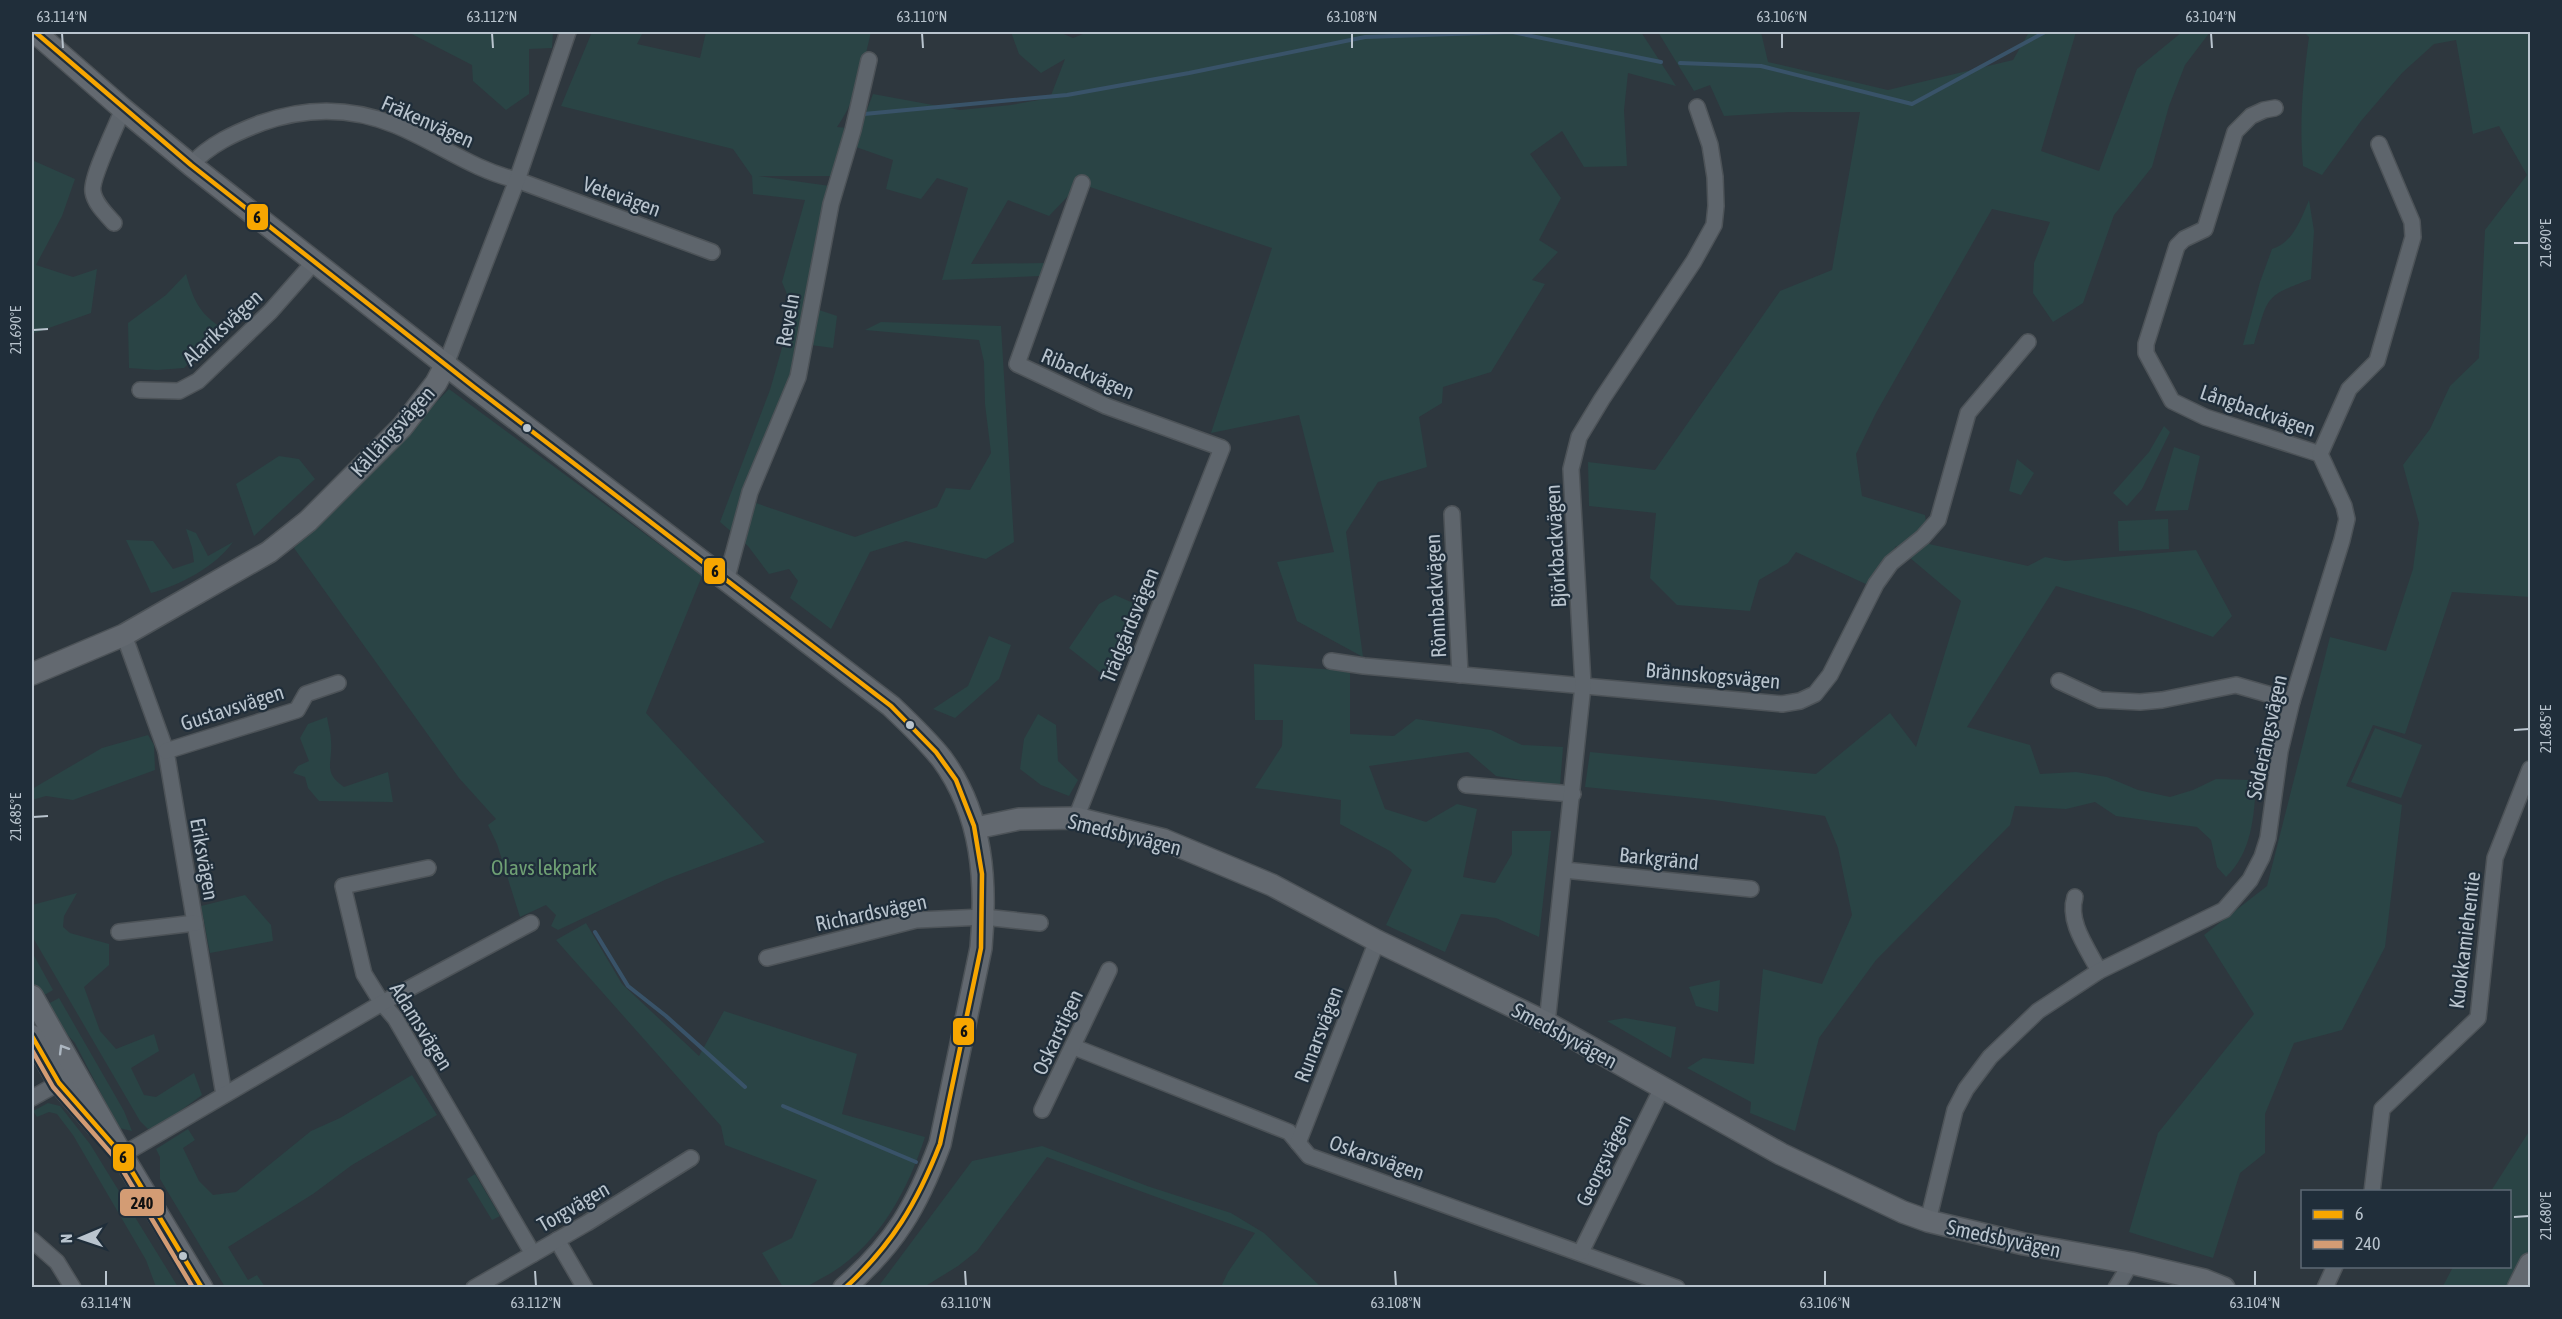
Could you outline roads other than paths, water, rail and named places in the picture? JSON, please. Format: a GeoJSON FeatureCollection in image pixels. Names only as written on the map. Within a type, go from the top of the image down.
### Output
{"type":"FeatureCollection","features":[{"type":"Feature","properties":{"kind":"main road"},"geometry":{"type":"LineString","coordinates":[[35,32],[123,110],[191,165],[726,581],[891,706],[942,760],[958,787],[976,828],[983,872],[984,917],[981,948],[940,1144],[930,1171],[897,1234],[873,1262],[844,1287]]}},
{"type":"Feature","properties":{"kind":"main road","name":"Källängsvägen"},"geometry":{"type":"LineString","coordinates":[[32,674],[124,635],[269,552],[308,521],[402,427],[436,383],[446,364]]}},
{"type":"Feature","properties":{"kind":"main road","name":"Smedsbyvägen"},"geometry":{"type":"LineString","coordinates":[[976,828],[1019,819],[1076,818],[1164,840],[1272,885],[1377,941],[1547,1023],[1780,1154],[1903,1212],[1928,1221],[2024,1244],[2131,1263],[2224,1287]]}},
{"type":"Feature","properties":{"kind":"main road"},"geometry":{"type":"LineString","coordinates":[[32,996],[68,1078]]}},
{"type":"Feature","properties":{"kind":"main road"},"geometry":{"type":"LineString","coordinates":[[32,1036],[68,1078],[122,1155],[202,1287]]}},
{"type":"Feature","properties":{"kind":"main road"},"geometry":{"type":"LineString","coordinates":[[2518,1287],[2530,1264]]}},
{"type":"Feature","properties":{"kind":"street","name":"Källängsvägen"},"geometry":{"type":"LineString","coordinates":[[446,364],[517,180],[568,32]]}},
{"type":"Feature","properties":{"kind":"street","name":"Reveln"},"geometry":{"type":"LineString","coordinates":[[726,581],[750,492],[798,377],[831,204],[853,130],[869,60]]}},
{"type":"Feature","properties":{"kind":"street","name":"Björkbackvägen"},"geometry":{"type":"LineString","coordinates":[[1547,1023],[1583,685],[1571,469],[1579,437],[1593,412],[1694,261],[1714,225],[1716,206],[1714,170],[1710,144],[1696,107]]}},
{"type":"Feature","properties":{"kind":"street","name":"Långbackvägen"},"geometry":{"type":"LineString","coordinates":[[2275,108],[2251,116],[2235,132],[2205,229],[2184,239],[2177,246],[2146,344],[2146,353],[2172,402],[2205,417],[2320,454]]}},
{"type":"Feature","properties":{"kind":"street"},"geometry":{"type":"LineString","coordinates":[[114,223],[96,201],[92,190],[97,171],[123,110]]}},
{"type":"Feature","properties":{"kind":"street","name":"Fräkenvägen"},"geometry":{"type":"LineString","coordinates":[[191,165],[202,152],[233,134],[287,114],[314,110],[365,116],[396,125],[489,171],[517,180]]}},
{"type":"Feature","properties":{"kind":"street"},"geometry":{"type":"LineString","coordinates":[[2320,454],[2349,389],[2377,361],[2413,237],[2412,222],[2379,144]]}},
{"type":"Feature","properties":{"kind":"street","name":"Vetevägen"},"geometry":{"type":"LineString","coordinates":[[517,180],[712,252]]}},
{"type":"Feature","properties":{"kind":"street","name":"Ribackvägen"},"geometry":{"type":"LineString","coordinates":[[1082,183],[1017,364],[1106,406],[1222,448]]}},
{"type":"Feature","properties":{"kind":"street","name":"Alariksvägen"},"geometry":{"type":"LineString","coordinates":[[140,390],[179,391],[198,381],[270,312],[315,261]]}},
{"type":"Feature","properties":{"kind":"street","name":"Brännskogsvägen"},"geometry":{"type":"LineString","coordinates":[[1583,685],[1782,704],[1800,701],[1815,694],[1830,675],[1876,584],[1891,563],[1923,537],[1938,520],[1968,413],[2028,342]]}},
{"type":"Feature","properties":{"kind":"street","name":"Trädgårdsvägen"},"geometry":{"type":"LineString","coordinates":[[1076,818],[1222,448]]}},
{"type":"Feature","properties":{"kind":"street","name":"Söderängsvägen"},"geometry":{"type":"LineString","coordinates":[[1928,1221],[1954,1110],[1966,1089],[1990,1057],[2038,1011],[2099,971],[2223,910],[2243,891],[2262,857],[2268,838],[2280,751],[2292,701],[2342,540],[2346,519],[2344,506],[2320,454]]}},
{"type":"Feature","properties":{"kind":"street","name":"Rönnbackvägen"},"geometry":{"type":"LineString","coordinates":[[1452,514],[1460,675]]}},
{"type":"Feature","properties":{"kind":"street","name":"Eriksvägen"},"geometry":{"type":"LineString","coordinates":[[124,635],[166,751],[224,1095]]}},
{"type":"Feature","properties":{"kind":"street","name":"Rönnbackvägen"},"geometry":{"type":"LineString","coordinates":[[1331,661],[1583,685]]}},
{"type":"Feature","properties":{"kind":"street"},"geometry":{"type":"LineString","coordinates":[[2059,681],[2100,700],[2140,702],[2162,700],[2236,685],[2292,701]]}},
{"type":"Feature","properties":{"kind":"street","name":"Gustavsvägen"},"geometry":{"type":"LineString","coordinates":[[166,751],[297,710],[306,694],[338,683]]}},
{"type":"Feature","properties":{"kind":"street","name":"Kuokkamiehentie"},"geometry":{"type":"LineString","coordinates":[[2372,1190],[2382,1109],[2478,1018],[2495,858],[2526,797],[2530,769]]}},
{"type":"Feature","properties":{"kind":"street"},"geometry":{"type":"LineString","coordinates":[[1466,785],[1573,794]]}},
{"type":"Feature","properties":{"kind":"street","name":"Adamsvägen"},"geometry":{"type":"LineString","coordinates":[[428,868],[344,886],[364,974],[382,1003],[395,1018],[533,1254]]}},
{"type":"Feature","properties":{"kind":"street","name":"Barkgränd"},"geometry":{"type":"LineString","coordinates":[[1564,870],[1751,888]]}},
{"type":"Feature","properties":{"kind":"street"},"geometry":{"type":"LineString","coordinates":[[2075,897],[2072,908],[2075,922],[2099,971]]}},
{"type":"Feature","properties":{"kind":"street"},"geometry":{"type":"LineString","coordinates":[[984,917],[1040,923]]}},
{"type":"Feature","properties":{"kind":"street","name":"Richardsvägen"},"geometry":{"type":"LineString","coordinates":[[767,958],[916,920],[984,917]]}},
{"type":"Feature","properties":{"kind":"street"},"geometry":{"type":"LineString","coordinates":[[119,932],[195,923]]}},
{"type":"Feature","properties":{"kind":"street"},"geometry":{"type":"LineString","coordinates":[[122,1155],[382,1003],[531,923]]}},
{"type":"Feature","properties":{"kind":"street","name":"Runarsvägen"},"geometry":{"type":"LineString","coordinates":[[1298,1143],[1377,941]]}},
{"type":"Feature","properties":{"kind":"street","name":"Oskarstigen"},"geometry":{"type":"LineString","coordinates":[[1042,1110],[1109,970]]}},
{"type":"Feature","properties":{"kind":"street","name":"Oskarsvägen"},"geometry":{"type":"LineString","coordinates":[[1074,1047],[1288,1132],[1309,1156],[1677,1287]]}},
{"type":"Feature","properties":{"kind":"street"},"geometry":{"type":"LineString","coordinates":[[32,1098],[68,1078]]}},
{"type":"Feature","properties":{"kind":"street","name":"Georgsvägen"},"geometry":{"type":"LineString","coordinates":[[1581,1252],[1662,1088]]}},
{"type":"Feature","properties":{"kind":"street","name":"Torgvägen"},"geometry":{"type":"LineString","coordinates":[[474,1287],[557,1240],[692,1158]]}},
{"type":"Feature","properties":{"kind":"street"},"geometry":{"type":"LineString","coordinates":[[32,1240],[57,1262],[73,1287]]}},
{"type":"Feature","properties":{"kind":"street"},"geometry":{"type":"LineString","coordinates":[[557,1240],[585,1287]]}},
{"type":"Feature","properties":{"kind":"street"},"geometry":{"type":"LineString","coordinates":[[2116,1287],[2131,1263]]}},
{"type":"Feature","properties":{"kind":"street"},"geometry":{"type":"LineString","coordinates":[[2325,1287],[2335,1268]]}},
{"type":"Feature","properties":{"kind":"waterway"},"geometry":{"type":"LineString","coordinates":[[864,114],[1067,95],[1365,37],[1512,32],[1661,62]]}},
{"type":"Feature","properties":{"kind":"waterway"},"geometry":{"type":"LineString","coordinates":[[1680,63],[1761,66],[1912,104],[2045,32]]}},
{"type":"Feature","properties":{"kind":"waterway"},"geometry":{"type":"LineString","coordinates":[[595,932],[628,986],[666,1016],[745,1087]]}},
{"type":"Feature","properties":{"kind":"waterway"},"geometry":{"type":"LineString","coordinates":[[783,1106],[916,1162]]}},
{"type":"Feature","properties":{"kind":"park label","name":"Olavs lekpark"},"geometry":{"type":"Point","coordinates":[544,867]}}]}
